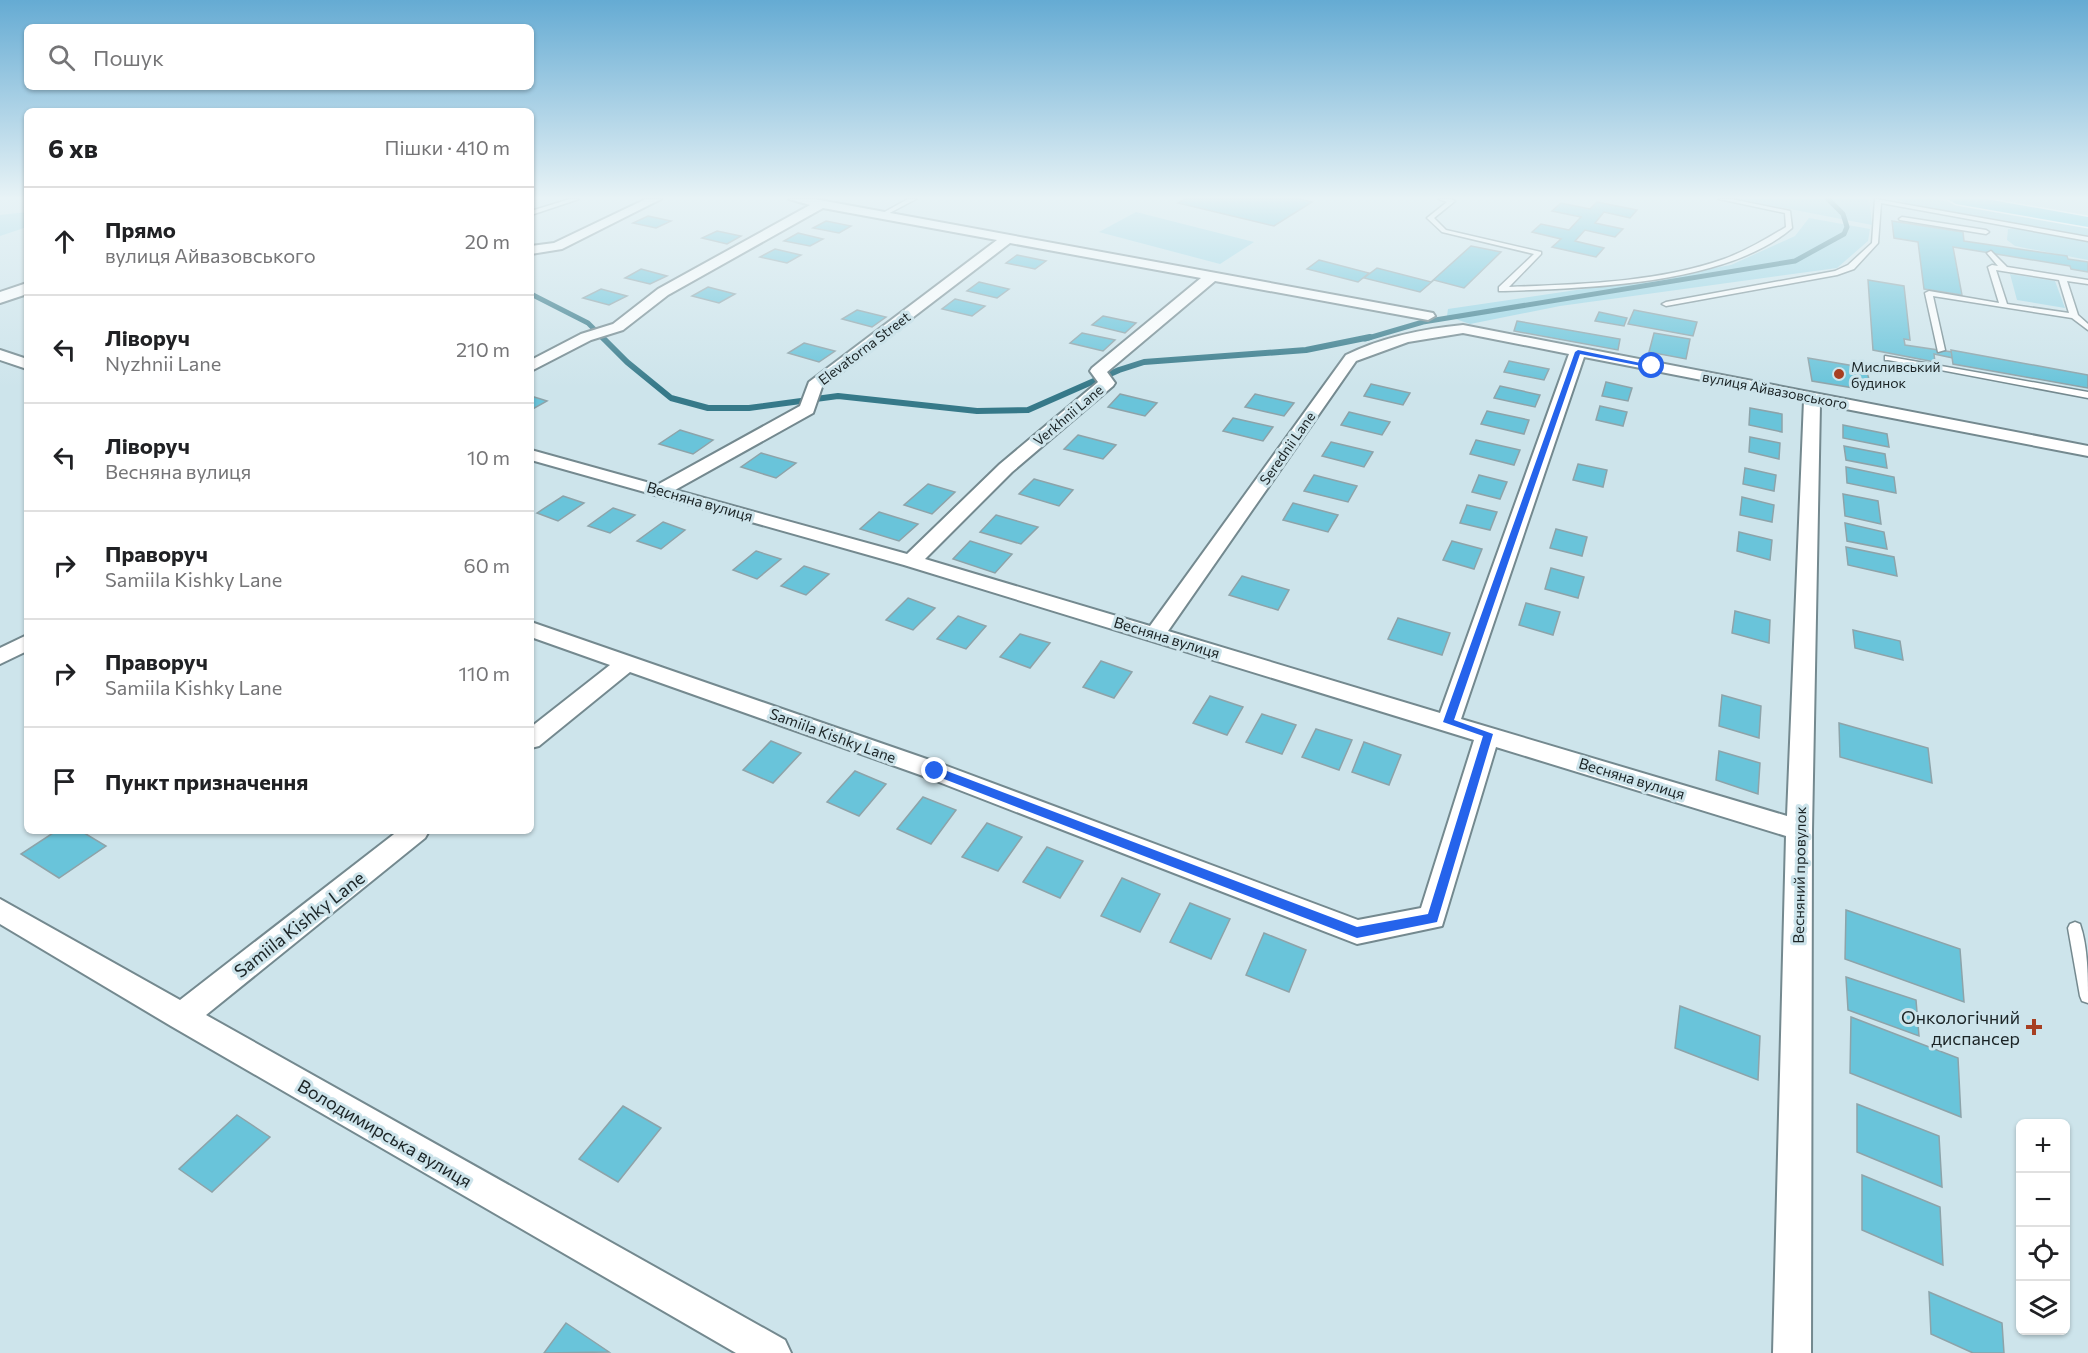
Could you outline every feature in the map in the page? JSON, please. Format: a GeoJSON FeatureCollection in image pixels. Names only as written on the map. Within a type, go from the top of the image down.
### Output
{"type":"FeatureCollection","features":[{"type":"Feature","properties":{"kind":"street"},"geometry":{"type":"LineString","coordinates":[[534,364],[586,337],[618,327],[663,292],[717,262]]}},
{"type":"Feature","properties":{"kind":"street","name":"Elevatorna Street"},"geometry":{"type":"LineString","coordinates":[[661,490],[807,409],[815,385],[976,262]]}},
{"type":"Feature","properties":{"kind":"street"},"geometry":{"type":"LineString","coordinates":[[1142,262],[1428,316]]}},
{"type":"Feature","properties":{"kind":"street","name":"Verkhnii Lane"},"geometry":{"type":"LineString","coordinates":[[911,561],[1102,377],[1213,275]]}},
{"type":"Feature","properties":{"kind":"street"},"geometry":{"type":"LineString","coordinates":[[0,298],[24,289]]}},
{"type":"Feature","properties":{"kind":"street","name":"вулиця Айвазовського"},"geometry":{"type":"LineString","coordinates":[[1463,329],[2088,451]]}},
{"type":"Feature","properties":{"kind":"street","name":"Serednii Lane"},"geometry":{"type":"LineString","coordinates":[[1156,633],[1351,358],[1383,343],[1424,333],[1463,329]]}},
{"type":"Feature","properties":{"kind":"street"},"geometry":{"type":"LineString","coordinates":[[1448,722],[1578,352]]}},
{"type":"Feature","properties":{"kind":"street"},"geometry":{"type":"LineString","coordinates":[[0,356],[24,363]]}},
{"type":"Feature","properties":{"kind":"street","name":"Весняний провулок"},"geometry":{"type":"LineString","coordinates":[[1792,1353],[1799,830],[1812,397]]}},
{"type":"Feature","properties":{"kind":"street","name":"Весняна вулиця"},"geometry":{"type":"LineString","coordinates":[[534,455],[1156,633],[1799,830]]}},
{"type":"Feature","properties":{"kind":"street","name":"Samiila Kishky Lane"},"geometry":{"type":"LineString","coordinates":[[534,630],[935,771],[1357,932],[1432,918],[1488,734]]}},
{"type":"Feature","properties":{"kind":"street"},"geometry":{"type":"LineString","coordinates":[[0,657],[24,644]]}},
{"type":"Feature","properties":{"kind":"street"},"geometry":{"type":"LineString","coordinates":[[534,738],[628,662]]}},
{"type":"Feature","properties":{"kind":"street","name":"Samiila Kishky Lane"},"geometry":{"type":"LineString","coordinates":[[182,1017],[412,834]]}},
{"type":"Feature","properties":{"kind":"street","name":"Володимирська вулиця"},"geometry":{"type":"LineString","coordinates":[[0,910],[182,1017],[772,1353]]}},
{"type":"Feature","properties":{"kind":"lane"},"geometry":{"type":"LineString","coordinates":[[1530,262],[1502,289],[1552,287],[1652,277],[1726,262]]}},
{"type":"Feature","properties":{"kind":"lane"},"geometry":{"type":"LineString","coordinates":[[1666,304],[1837,273],[1856,262]]}},
{"type":"Feature","properties":{"kind":"lane"},"geometry":{"type":"LineString","coordinates":[[1999,262],[2005,269]]}},
{"type":"Feature","properties":{"kind":"lane"},"geometry":{"type":"LineString","coordinates":[[2004,306],[1992,267],[2088,282]]}},
{"type":"Feature","properties":{"kind":"lane"},"geometry":{"type":"LineString","coordinates":[[2062,278],[2074,316],[2088,328]]}},
{"type":"Feature","properties":{"kind":"lane"},"geometry":{"type":"LineString","coordinates":[[1943,368],[1929,293],[2074,316]]}},
{"type":"Feature","properties":{"kind":"lane"},"geometry":{"type":"LineString","coordinates":[[1888,358],[2088,395]]}},
{"type":"Feature","properties":{"kind":"lane"},"geometry":{"type":"LineString","coordinates":[[2075,928],[2088,996]]}},
{"type":"Feature","properties":{"kind":"shaded area"},"geometry":{"type":"Polygon","coordinates":[[[1737,262],[1844,262],[1837,268],[1560,306],[1470,324],[1447,316],[1448,309],[1731,265],[1737,262]]]}},
{"type":"Feature","properties":{"kind":"shaded area"},"geometry":{"type":"Polygon","coordinates":[[[2010,274],[2055,281],[2065,308],[2017,300],[2010,274]]]}},
{"type":"Feature","properties":{"kind":"building"},"geometry":{"type":"Polygon","coordinates":[[[1007,262],[1044,262],[1035,269],[1007,262]]]}},
{"type":"Feature","properties":{"kind":"building"},"geometry":{"type":"Polygon","coordinates":[[[1316,262],[1327,262],[1369,273],[1358,282],[1307,269],[1316,262]]]}},
{"type":"Feature","properties":{"kind":"building"},"geometry":{"type":"Polygon","coordinates":[[[1453,262],[1491,262],[1464,288],[1434,280],[1420,292],[1364,278],[1377,268],[1431,282],[1453,262]]]}},
{"type":"Feature","properties":{"kind":"building"},"geometry":{"type":"Polygon","coordinates":[[[1921,262],[1956,262],[1962,295],[1924,289],[1921,262]]]}},
{"type":"Feature","properties":{"kind":"building"},"geometry":{"type":"Polygon","coordinates":[[[2046,262],[2088,262],[2088,272],[2071,269],[2070,266],[2046,262]]]}},
{"type":"Feature","properties":{"kind":"building"},"geometry":{"type":"Polygon","coordinates":[[[641,269],[667,276],[650,284],[625,278],[641,269]]]}},
{"type":"Feature","properties":{"kind":"building"},"geometry":{"type":"Polygon","coordinates":[[[1868,280],[1904,286],[1910,340],[1904,339],[1905,345],[1952,352],[1953,358],[1934,354],[1935,362],[1873,350],[1868,280]]]}},
{"type":"Feature","properties":{"kind":"building"},"geometry":{"type":"Polygon","coordinates":[[[979,282],[1009,289],[997,298],[967,291],[979,282]]]}},
{"type":"Feature","properties":{"kind":"building"},"geometry":{"type":"Polygon","coordinates":[[[708,287],[735,294],[719,303],[692,296],[708,287]]]}},
{"type":"Feature","properties":{"kind":"building"},"geometry":{"type":"Polygon","coordinates":[[[601,289],[627,296],[609,305],[583,298],[601,289]]]}},
{"type":"Feature","properties":{"kind":"building"},"geometry":{"type":"Polygon","coordinates":[[[955,299],[985,306],[972,316],[942,309],[955,299]]]}},
{"type":"Feature","properties":{"kind":"building"},"geometry":{"type":"Polygon","coordinates":[[[857,310],[886,317],[872,327],[842,319],[857,310]]]}},
{"type":"Feature","properties":{"kind":"building"},"geometry":{"type":"Polygon","coordinates":[[[1634,310],[1697,322],[1693,336],[1628,324],[1634,310]]]}},
{"type":"Feature","properties":{"kind":"building"},"geometry":{"type":"Polygon","coordinates":[[[1599,312],[1627,318],[1624,326],[1595,321],[1599,312]]]}},
{"type":"Feature","properties":{"kind":"building"},"geometry":{"type":"Polygon","coordinates":[[[1103,316],[1136,323],[1125,333],[1092,325],[1103,316]]]}},
{"type":"Feature","properties":{"kind":"building"},"geometry":{"type":"Polygon","coordinates":[[[1517,321],[1620,339],[1618,350],[1514,331],[1517,321]]]}},
{"type":"Feature","properties":{"kind":"building"},"geometry":{"type":"Polygon","coordinates":[[[1082,333],[1115,340],[1103,351],[1070,343],[1082,333]]]}},
{"type":"Feature","properties":{"kind":"building"},"geometry":{"type":"Polygon","coordinates":[[[1654,333],[1690,339],[1686,359],[1649,352],[1654,333]]]}},
{"type":"Feature","properties":{"kind":"building"},"geometry":{"type":"Polygon","coordinates":[[[804,343],[835,351],[819,362],[788,353],[804,343]]]}},
{"type":"Feature","properties":{"kind":"building"},"geometry":{"type":"Polygon","coordinates":[[[1951,350],[2088,375],[2088,388],[1953,364],[1951,350]]]}},
{"type":"Feature","properties":{"kind":"building","name":"Мисливський будинок"},"geometry":{"type":"Polygon","coordinates":[[[1808,358],[1866,368],[1872,391],[1812,381],[1808,358]]]}},
{"type":"Feature","properties":{"kind":"building"},"geometry":{"type":"Polygon","coordinates":[[[1509,361],[1549,369],[1544,380],[1504,372],[1509,361]]]}},
{"type":"Feature","properties":{"kind":"building"},"geometry":{"type":"Polygon","coordinates":[[[1606,382],[1632,388],[1628,401],[1602,396],[1606,382]]]}},
{"type":"Feature","properties":{"kind":"building"},"geometry":{"type":"Polygon","coordinates":[[[1371,384],[1410,393],[1403,405],[1364,396],[1371,384]]]}},
{"type":"Feature","properties":{"kind":"building"},"geometry":{"type":"Polygon","coordinates":[[[1500,386],[1540,395],[1535,407],[1494,398],[1500,386]]]}},
{"type":"Feature","properties":{"kind":"building"},"geometry":{"type":"Polygon","coordinates":[[[1120,394],[1157,403],[1145,416],[1108,407],[1120,394]]]}},
{"type":"Feature","properties":{"kind":"building"},"geometry":{"type":"Polygon","coordinates":[[[1255,394],[1294,403],[1284,416],[1245,407],[1255,394]]]}},
{"type":"Feature","properties":{"kind":"building"},"geometry":{"type":"Polygon","coordinates":[[[534,397],[547,401],[534,408],[534,397]]]}},
{"type":"Feature","properties":{"kind":"building"},"geometry":{"type":"Polygon","coordinates":[[[1600,406],[1627,412],[1623,426],[1596,420],[1600,406]]]}},
{"type":"Feature","properties":{"kind":"building"},"geometry":{"type":"Polygon","coordinates":[[[1750,408],[1782,414],[1782,432],[1749,425],[1750,408]]]}},
{"type":"Feature","properties":{"kind":"building"},"geometry":{"type":"Polygon","coordinates":[[[1487,411],[1529,420],[1524,434],[1481,424],[1487,411]]]}},
{"type":"Feature","properties":{"kind":"building"},"geometry":{"type":"Polygon","coordinates":[[[1349,412],[1390,422],[1382,435],[1341,425],[1349,412]]]}},
{"type":"Feature","properties":{"kind":"building"},"geometry":{"type":"Polygon","coordinates":[[[1233,418],[1273,427],[1263,441],[1223,431],[1233,418]]]}},
{"type":"Feature","properties":{"kind":"building"},"geometry":{"type":"Polygon","coordinates":[[[1843,425],[1887,434],[1889,447],[1843,438],[1843,425]]]}},
{"type":"Feature","properties":{"kind":"building"},"geometry":{"type":"Polygon","coordinates":[[[680,430],[713,440],[693,454],[659,444],[680,430]]]}},
{"type":"Feature","properties":{"kind":"building"},"geometry":{"type":"Polygon","coordinates":[[[1078,435],[1116,445],[1103,459],[1064,449],[1078,435]]]}},
{"type":"Feature","properties":{"kind":"building"},"geometry":{"type":"Polygon","coordinates":[[[1750,437],[1780,443],[1779,459],[1749,452],[1750,437]]]}},
{"type":"Feature","properties":{"kind":"building"},"geometry":{"type":"Polygon","coordinates":[[[1476,440],[1520,450],[1514,465],[1470,454],[1476,440]]]}},
{"type":"Feature","properties":{"kind":"building"},"geometry":{"type":"Polygon","coordinates":[[[1331,442],[1373,452],[1364,467],[1322,456],[1331,442]]]}},
{"type":"Feature","properties":{"kind":"building"},"geometry":{"type":"Polygon","coordinates":[[[1844,446],[1885,454],[1887,468],[1846,460],[1844,446]]]}},
{"type":"Feature","properties":{"kind":"building"},"geometry":{"type":"Polygon","coordinates":[[[761,453],[796,463],[776,478],[741,467],[761,453]]]}},
{"type":"Feature","properties":{"kind":"building"},"geometry":{"type":"Polygon","coordinates":[[[1578,464],[1607,470],[1603,487],[1573,480],[1578,464]]]}},
{"type":"Feature","properties":{"kind":"building"},"geometry":{"type":"Polygon","coordinates":[[[1846,467],[1894,477],[1896,493],[1847,483],[1846,467]]]}},
{"type":"Feature","properties":{"kind":"building"},"geometry":{"type":"Polygon","coordinates":[[[1745,468],[1776,475],[1774,491],[1743,484],[1745,468]]]}},
{"type":"Feature","properties":{"kind":"building"},"geometry":{"type":"Polygon","coordinates":[[[1314,475],[1357,486],[1348,502],[1304,491],[1314,475]]]}},
{"type":"Feature","properties":{"kind":"building"},"geometry":{"type":"Polygon","coordinates":[[[1479,475],[1507,482],[1500,499],[1472,492],[1479,475]]]}},
{"type":"Feature","properties":{"kind":"building"},"geometry":{"type":"Polygon","coordinates":[[[1034,479],[1073,490],[1059,506],[1019,494],[1034,479]]]}},
{"type":"Feature","properties":{"kind":"building"},"geometry":{"type":"Polygon","coordinates":[[[928,484],[955,492],[932,514],[904,505],[928,484]]]}},
{"type":"Feature","properties":{"kind":"building"},"geometry":{"type":"Polygon","coordinates":[[[1843,494],[1878,501],[1881,524],[1845,516],[1843,494]]]}},
{"type":"Feature","properties":{"kind":"building"},"geometry":{"type":"Polygon","coordinates":[[[563,496],[584,503],[558,521],[537,513],[563,496]]]}},
{"type":"Feature","properties":{"kind":"building"},"geometry":{"type":"Polygon","coordinates":[[[1742,497],[1774,505],[1772,522],[1740,515],[1742,497]]]}},
{"type":"Feature","properties":{"kind":"building"},"geometry":{"type":"Polygon","coordinates":[[[1293,503],[1338,515],[1328,532],[1283,520],[1293,503]]]}},
{"type":"Feature","properties":{"kind":"building"},"geometry":{"type":"Polygon","coordinates":[[[1467,505],[1497,512],[1490,530],[1460,523],[1467,505]]]}},
{"type":"Feature","properties":{"kind":"building"},"geometry":{"type":"Polygon","coordinates":[[[613,508],[635,515],[610,533],[588,526],[613,508]]]}},
{"type":"Feature","properties":{"kind":"building"},"geometry":{"type":"Polygon","coordinates":[[[879,512],[918,524],[899,541],[860,529],[879,512]]]}},
{"type":"Feature","properties":{"kind":"building"},"geometry":{"type":"Polygon","coordinates":[[[996,515],[1038,527],[1021,544],[980,532],[996,515]]]}},
{"type":"Feature","properties":{"kind":"building"},"geometry":{"type":"Polygon","coordinates":[[[663,522],[685,530],[661,549],[637,541],[663,522]]]}},
{"type":"Feature","properties":{"kind":"building"},"geometry":{"type":"Polygon","coordinates":[[[1845,523],[1884,532],[1887,549],[1847,541],[1845,523]]]}},
{"type":"Feature","properties":{"kind":"building"},"geometry":{"type":"Polygon","coordinates":[[[1556,529],[1587,537],[1582,556],[1550,548],[1556,529]]]}},
{"type":"Feature","properties":{"kind":"building"},"geometry":{"type":"Polygon","coordinates":[[[1739,532],[1772,540],[1770,560],[1737,551],[1739,532]]]}},
{"type":"Feature","properties":{"kind":"building"},"geometry":{"type":"Polygon","coordinates":[[[970,541],[1012,554],[995,573],[953,559],[970,541]]]}},
{"type":"Feature","properties":{"kind":"building"},"geometry":{"type":"Polygon","coordinates":[[[1452,541],[1482,549],[1474,569],[1443,560],[1452,541]]]}},
{"type":"Feature","properties":{"kind":"building"},"geometry":{"type":"Polygon","coordinates":[[[1846,547],[1894,557],[1897,576],[1848,565],[1846,547]]]}},
{"type":"Feature","properties":{"kind":"building"},"geometry":{"type":"Polygon","coordinates":[[[756,551],[781,559],[757,579],[733,570],[756,551]]]}},
{"type":"Feature","properties":{"kind":"building"},"geometry":{"type":"Polygon","coordinates":[[[804,566],[829,574],[806,595],[781,586],[804,566]]]}},
{"type":"Feature","properties":{"kind":"building"},"geometry":{"type":"Polygon","coordinates":[[[1551,568],[1584,577],[1578,598],[1545,589],[1551,568]]]}},
{"type":"Feature","properties":{"kind":"building"},"geometry":{"type":"Polygon","coordinates":[[[1242,576],[1289,590],[1278,610],[1229,595],[1242,576]]]}},
{"type":"Feature","properties":{"kind":"building"},"geometry":{"type":"Polygon","coordinates":[[[908,598],[935,608],[913,630],[886,620],[908,598]]]}},
{"type":"Feature","properties":{"kind":"building"},"geometry":{"type":"Polygon","coordinates":[[[1526,603],[1560,612],[1553,635],[1519,625],[1526,603]]]}},
{"type":"Feature","properties":{"kind":"building"},"geometry":{"type":"Polygon","coordinates":[[[1735,611],[1770,620],[1769,643],[1732,633],[1735,611]]]}},
{"type":"Feature","properties":{"kind":"building"},"geometry":{"type":"Polygon","coordinates":[[[958,616],[986,626],[966,649],[937,639],[958,616]]]}},
{"type":"Feature","properties":{"kind":"building"},"geometry":{"type":"Polygon","coordinates":[[[1398,618],[1450,633],[1442,655],[1388,639],[1398,618]]]}},
{"type":"Feature","properties":{"kind":"building"},"geometry":{"type":"Polygon","coordinates":[[[1853,630],[1900,641],[1903,660],[1855,648],[1853,630]]]}},
{"type":"Feature","properties":{"kind":"building"},"geometry":{"type":"Polygon","coordinates":[[[1020,634],[1050,643],[1030,668],[1000,657],[1020,634]]]}},
{"type":"Feature","properties":{"kind":"building"},"geometry":{"type":"Polygon","coordinates":[[[1101,661],[1132,672],[1114,698],[1083,687],[1101,661]]]}},
{"type":"Feature","properties":{"kind":"building"},"geometry":{"type":"Polygon","coordinates":[[[1722,695],[1761,706],[1759,738],[1719,726],[1722,695]]]}},
{"type":"Feature","properties":{"kind":"building"},"geometry":{"type":"Polygon","coordinates":[[[1210,696],[1243,707],[1227,735],[1193,723],[1210,696]]]}},
{"type":"Feature","properties":{"kind":"building"},"geometry":{"type":"Polygon","coordinates":[[[1262,714],[1296,725],[1282,754],[1246,742],[1262,714]]]}},
{"type":"Feature","properties":{"kind":"building"},"geometry":{"type":"Polygon","coordinates":[[[1839,723],[1928,748],[1932,783],[1840,757],[1839,723]]]}},
{"type":"Feature","properties":{"kind":"building"},"geometry":{"type":"Polygon","coordinates":[[[1316,729],[1352,740],[1339,770],[1302,757],[1316,729]]]}},
{"type":"Feature","properties":{"kind":"building"},"geometry":{"type":"Polygon","coordinates":[[[771,741],[801,753],[773,783],[743,770],[771,741]]]}},
{"type":"Feature","properties":{"kind":"building"},"geometry":{"type":"Polygon","coordinates":[[[1364,742],[1401,755],[1389,785],[1352,772],[1364,742]]]}},
{"type":"Feature","properties":{"kind":"building"},"geometry":{"type":"Polygon","coordinates":[[[1719,751],[1760,763],[1758,794],[1716,780],[1719,751]]]}},
{"type":"Feature","properties":{"kind":"building"},"geometry":{"type":"Polygon","coordinates":[[[855,771],[886,784],[859,816],[827,802],[855,771]]]}},
{"type":"Feature","properties":{"kind":"building"},"geometry":{"type":"Polygon","coordinates":[[[923,797],[956,810],[931,844],[897,829],[923,797]]]}},
{"type":"Feature","properties":{"kind":"building"},"geometry":{"type":"Polygon","coordinates":[[[987,823],[1022,837],[998,871],[962,857],[987,823]]]}},
{"type":"Feature","properties":{"kind":"building"},"geometry":{"type":"Polygon","coordinates":[[[51,834],[86,834],[106,846],[59,878],[21,854],[51,834]]]}},
{"type":"Feature","properties":{"kind":"building"},"geometry":{"type":"Polygon","coordinates":[[[1047,847],[1083,861],[1060,898],[1023,882],[1047,847]]]}},
{"type":"Feature","properties":{"kind":"building"},"geometry":{"type":"Polygon","coordinates":[[[1122,878],[1160,894],[1140,932],[1101,916],[1122,878]]]}},
{"type":"Feature","properties":{"kind":"building"},"geometry":{"type":"Polygon","coordinates":[[[1190,903],[1230,919],[1211,959],[1170,942],[1190,903]]]}},
{"type":"Feature","properties":{"kind":"building"},"geometry":{"type":"Polygon","coordinates":[[[1846,910],[1960,949],[1964,1002],[1845,959],[1846,910]]]}},
{"type":"Feature","properties":{"kind":"building"},"geometry":{"type":"Polygon","coordinates":[[[1264,933],[1306,950],[1289,992],[1246,975],[1264,933]]]}},
{"type":"Feature","properties":{"kind":"building"},"geometry":{"type":"Polygon","coordinates":[[[1846,977],[1916,1000],[1919,1036],[1848,1010],[1846,977]]]}},
{"type":"Feature","properties":{"kind":"building"},"geometry":{"type":"Polygon","coordinates":[[[1680,1006],[1760,1036],[1758,1080],[1675,1048],[1680,1006]]]}},
{"type":"Feature","properties":{"kind":"building"},"geometry":{"type":"Polygon","coordinates":[[[1851,1017],[1958,1058],[1961,1117],[1850,1073],[1851,1017]]]}},
{"type":"Feature","properties":{"kind":"building"},"geometry":{"type":"Polygon","coordinates":[[[1857,1104],[1939,1136],[1942,1187],[1857,1152],[1857,1104]]]}},
{"type":"Feature","properties":{"kind":"building"},"geometry":{"type":"Polygon","coordinates":[[[623,1106],[661,1128],[618,1182],[579,1159],[623,1106]]]}},
{"type":"Feature","properties":{"kind":"building"},"geometry":{"type":"Polygon","coordinates":[[[237,1115],[270,1137],[212,1192],[179,1169],[237,1115]]]}},
{"type":"Feature","properties":{"kind":"building"},"geometry":{"type":"Polygon","coordinates":[[[1862,1175],[1940,1207],[1943,1265],[1862,1230],[1862,1175]]]}},
{"type":"Feature","properties":{"kind":"building"},"geometry":{"type":"Polygon","coordinates":[[[1929,1292],[2002,1323],[2004,1353],[1973,1353],[1931,1334],[1929,1292]]]}},
{"type":"Feature","properties":{"kind":"building"},"geometry":{"type":"Polygon","coordinates":[[[566,1323],[609,1352],[544,1353],[566,1323]]]}},
{"type":"Feature","properties":{"kind":"waterway"},"geometry":{"type":"LineString","coordinates":[[1365,339],[1423,322],[1788,262]]}},
{"type":"Feature","properties":{"kind":"waterway"},"geometry":{"type":"LineString","coordinates":[[534,296],[588,323],[627,362],[671,398],[708,408],[749,408],[838,396],[977,411],[1028,410],[1119,370],[1144,362],[1306,350],[1370,337]]}},
{"type":"Feature","properties":{"kind":"place","name":"Мисливський будинок"},"geometry":{"type":"Point","coordinates":[1839,374]}},
{"type":"Feature","properties":{"kind":"place","name":"Онкологічний диспансер"},"geometry":{"type":"Point","coordinates":[2034,1027]}},
{"type":"Feature","properties":{"kind":"route"},"geometry":{"type":"LineString","coordinates":[[935,771],[1357,932],[1432,918],[1488,734],[1448,722],[1578,352],[1652,366]]}}]}
